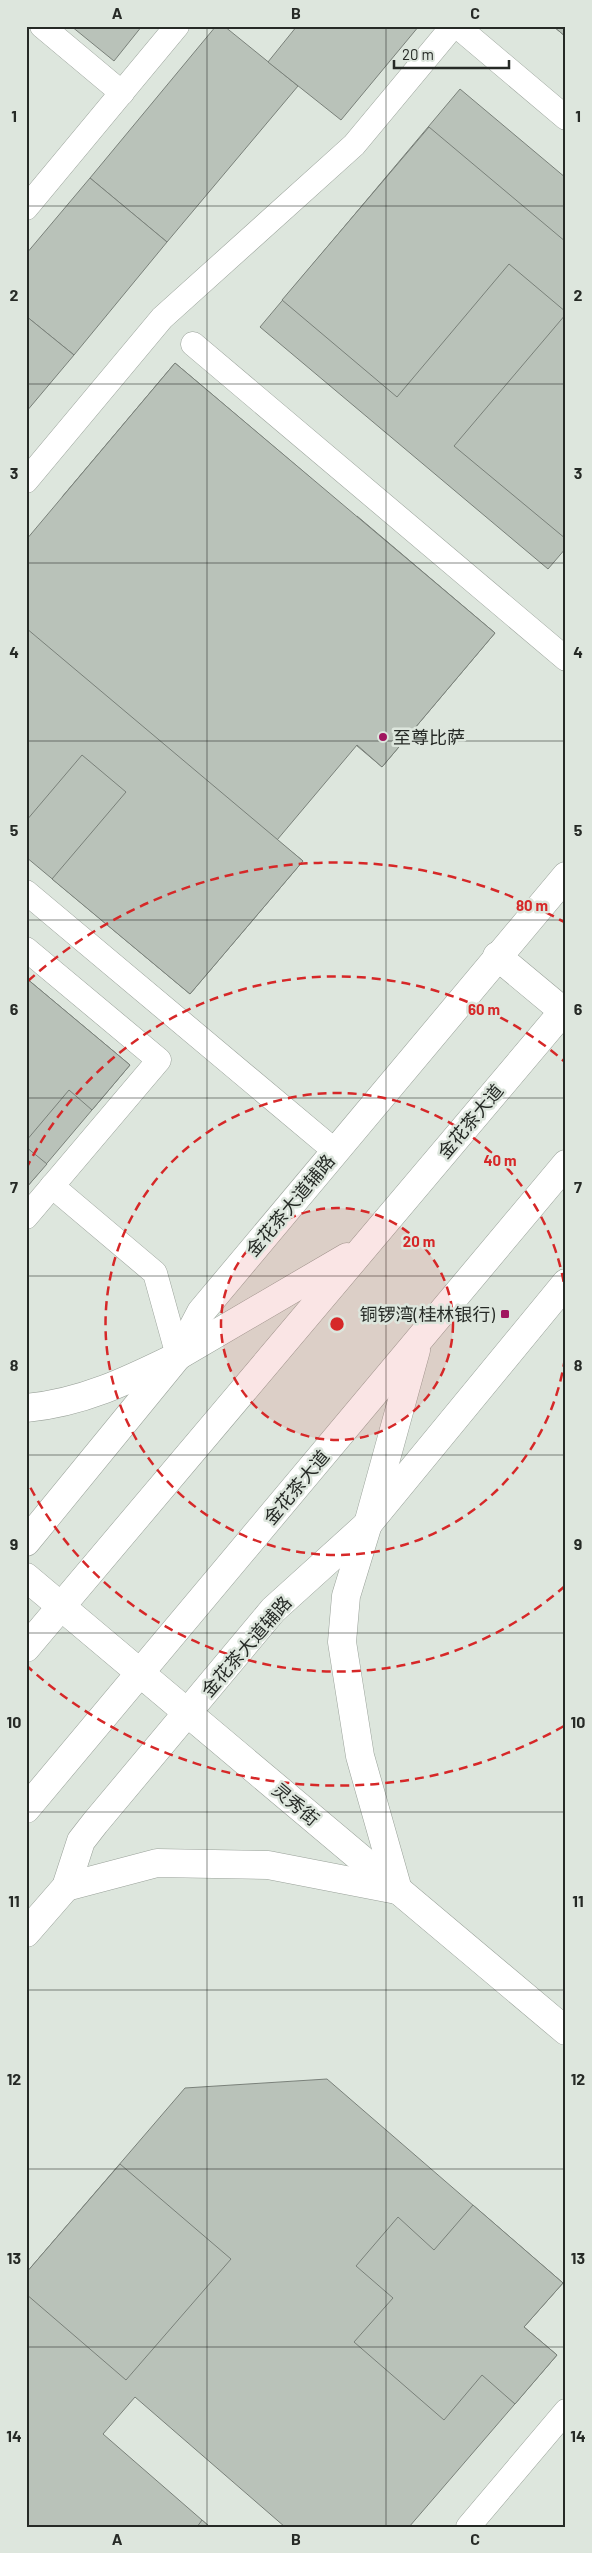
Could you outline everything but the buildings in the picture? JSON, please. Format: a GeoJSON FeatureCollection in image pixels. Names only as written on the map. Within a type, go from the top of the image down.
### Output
{"type":"FeatureCollection","features":[{"type":"Feature","properties":{"kind":"main road","name":"金花茶大道辅路"},"geometry":{"type":"LineString","coordinates":[[26,1542],[178,1356],[201,1312],[497,956],[566,876]]}},
{"type":"Feature","properties":{"kind":"main road"},"geometry":{"type":"LineString","coordinates":[[497,956],[565,1009]]}},
{"type":"Feature","properties":{"kind":"main road","name":"金花茶大道"},"geometry":{"type":"LineString","coordinates":[[26,1648],[565,1009]]}},
{"type":"Feature","properties":{"kind":"main road","name":"金花茶大道"},"geometry":{"type":"LineString","coordinates":[[26,1809],[566,1164]]}},
{"type":"Feature","properties":{"kind":"main road"},"geometry":{"type":"LineString","coordinates":[[26,1408],[46,1406],[106,1391],[178,1356],[365,1246]]}},
{"type":"Feature","properties":{"kind":"main road","name":"金花茶大道辅路"},"geometry":{"type":"LineString","coordinates":[[26,1933],[66,1887],[81,1841],[274,1610],[368,1524],[566,1283]]}},
{"type":"Feature","properties":{"kind":"main road"},"geometry":{"type":"LineString","coordinates":[[66,1887],[158,1863],[268,1865],[398,1890],[360,1756],[342,1642],[346,1596],[368,1524],[418,1341]]}},
{"type":"Feature","properties":{"kind":"main road","name":"灵秀街"},"geometry":{"type":"LineString","coordinates":[[26,1577],[566,2032]]}},
{"type":"Feature","properties":{"kind":"lane"},"geometry":{"type":"LineString","coordinates":[[42,26],[122,93]]}},
{"type":"Feature","properties":{"kind":"lane"},"geometry":{"type":"LineString","coordinates":[[26,208],[177,26]]}},
{"type":"Feature","properties":{"kind":"lane"},"geometry":{"type":"LineString","coordinates":[[26,481],[162,318],[354,145],[453,26]]}},
{"type":"Feature","properties":{"kind":"lane"},"geometry":{"type":"LineString","coordinates":[[457,26],[566,118]]}},
{"type":"Feature","properties":{"kind":"lane"},"geometry":{"type":"LineString","coordinates":[[192,344],[566,659]]}},
{"type":"Feature","properties":{"kind":"lane"},"geometry":{"type":"LineString","coordinates":[[26,892],[335,1151]]}},
{"type":"Feature","properties":{"kind":"lane"},"geometry":{"type":"LineString","coordinates":[[26,949],[159,1060],[26,1217]]}},
{"type":"Feature","properties":{"kind":"lane"},"geometry":{"type":"LineString","coordinates":[[52,1186],[155,1273],[178,1356]]}},
{"type":"Feature","properties":{"kind":"lane"},"geometry":{"type":"LineString","coordinates":[[468,2527],[566,2411]]}},
{"type":"Feature","properties":{"kind":"place","name":"至尊比萨"},"geometry":{"type":"Point","coordinates":[383,737]}},
{"type":"Feature","properties":{"kind":"place","name":"铜锣湾(桂林银行)"},"geometry":{"type":"Point","coordinates":[505,1314]}}]}
